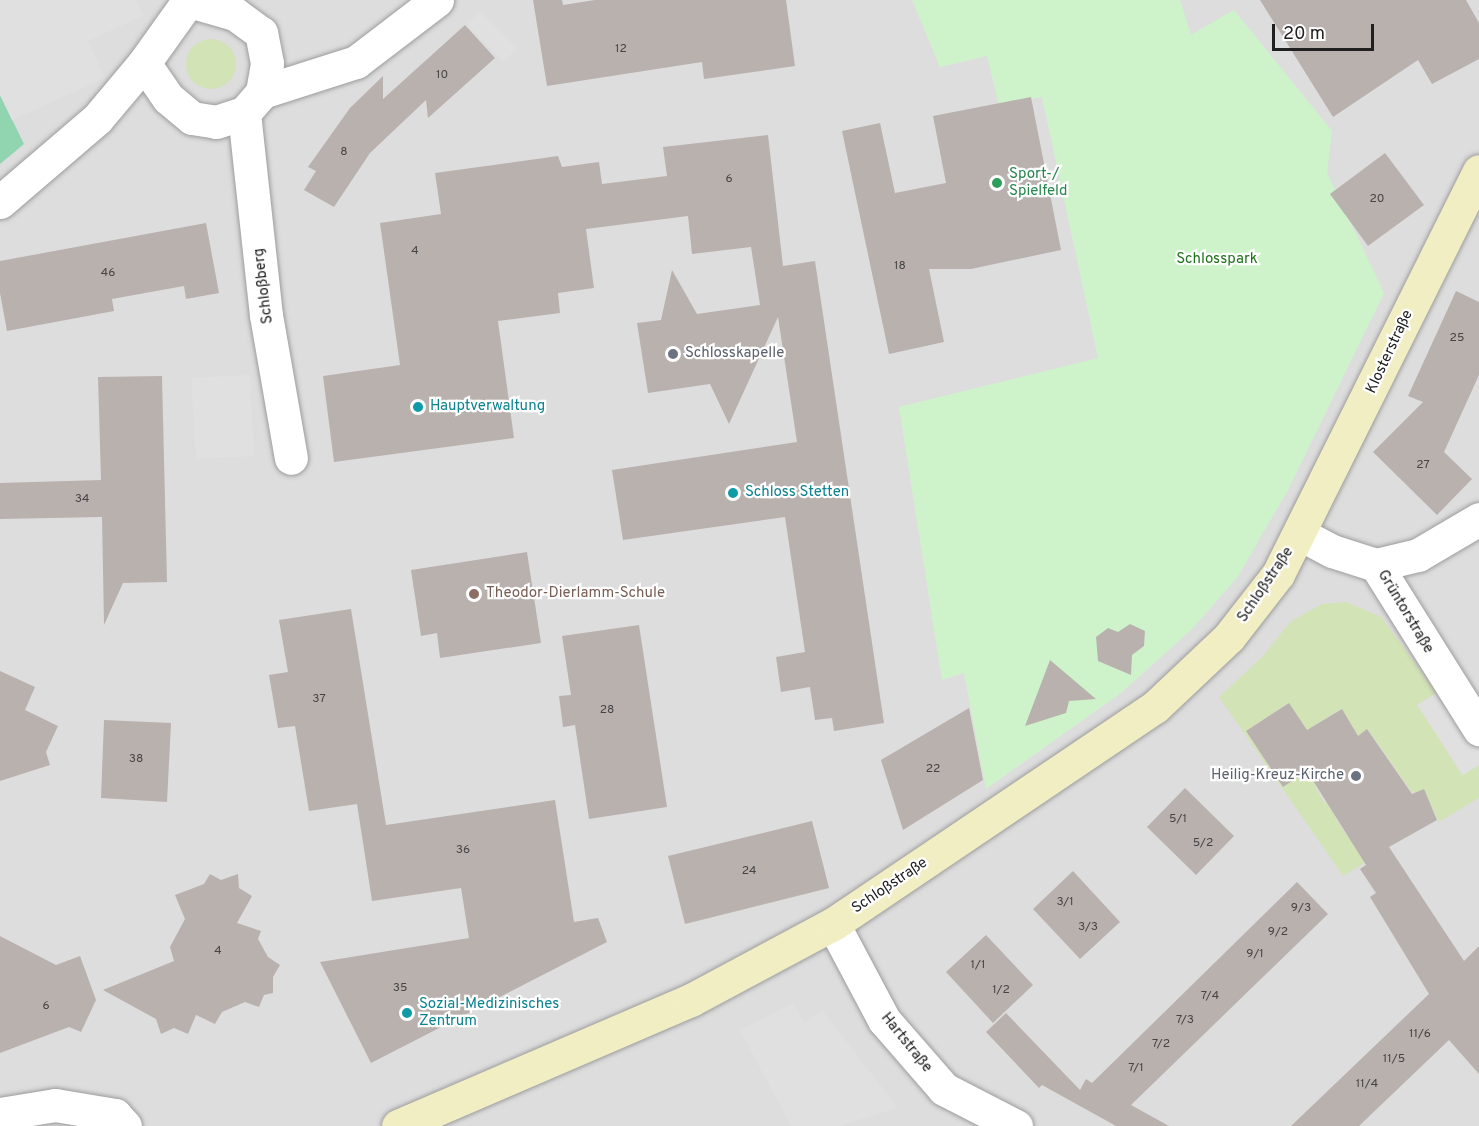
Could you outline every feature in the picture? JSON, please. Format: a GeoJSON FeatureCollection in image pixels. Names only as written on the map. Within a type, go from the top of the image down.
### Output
{"type":"FeatureCollection","features":[{"type":"Feature","properties":{"kind":"main road","name":"Klosterstraße"},"geometry":{"type":"LineString","coordinates":[[1300,534],[1479,171]]}},
{"type":"Feature","properties":{"kind":"main road","name":"Schloßstraße"},"geometry":{"type":"LineString","coordinates":[[398,1126],[692,1000],[833,924],[1155,707],[1229,637],[1278,574],[1300,534]]}},
{"type":"Feature","properties":{"kind":"street"},"geometry":{"type":"LineString","coordinates":[[0,202],[97,119],[144,63],[189,0]]}},
{"type":"Feature","properties":{"kind":"street","name":"Schloßberg"},"geometry":{"type":"LineString","coordinates":[[189,0],[236,14],[261,33],[267,63],[253,103],[266,315],[291,458]]}},
{"type":"Feature","properties":{"kind":"street"},"geometry":{"type":"LineString","coordinates":[[144,63],[168,98],[192,118],[216,122],[253,103],[356,62],[437,0]]}},
{"type":"Feature","properties":{"kind":"street"},"geometry":{"type":"LineString","coordinates":[[1376,565],[1418,555],[1479,519]]}},
{"type":"Feature","properties":{"kind":"street","name":"Grüntorstraße"},"geometry":{"type":"LineString","coordinates":[[1300,534],[1332,551],[1376,565],[1479,729]]}},
{"type":"Feature","properties":{"kind":"street","name":"Hartstraße"},"geometry":{"type":"LineString","coordinates":[[833,924],[884,1020],[944,1089],[1016,1126]]}},
{"type":"Feature","properties":{"kind":"street"},"geometry":{"type":"LineString","coordinates":[[0,1114],[55,1105],[115,1115],[125,1126]]}},
{"type":"Feature","properties":{"kind":"shaded area"},"geometry":{"type":"Polygon","coordinates":[[[0,0],[1479,0],[1479,1126],[0,1126],[0,0]]]}},
{"type":"Feature","properties":{"kind":"shaded area"},"geometry":{"type":"Polygon","coordinates":[[[0,0],[136,0],[143,16],[88,41],[105,78],[12,120],[0,95],[0,0]]]}},
{"type":"Feature","properties":{"kind":"shaded area"},"geometry":{"type":"Polygon","coordinates":[[[480,11],[517,49],[503,62],[467,24],[480,11]]]}},
{"type":"Feature","properties":{"kind":"shaded area"},"geometry":{"type":"Polygon","coordinates":[[[250,375],[254,456],[196,459],[191,378],[250,375]]]}},
{"type":"Feature","properties":{"kind":"shaded area"},"geometry":{"type":"Polygon","coordinates":[[[1437,693],[1454,693],[1479,752],[1479,765],[1463,775],[1417,705],[1437,693]]]}},
{"type":"Feature","properties":{"kind":"shaded area"},"geometry":{"type":"Polygon","coordinates":[[[793,1003],[805,1023],[822,1010],[898,1108],[838,1126],[791,1126],[740,1030],[793,1003]]]}},
{"type":"Feature","properties":{"kind":"green space","name":"Schlosspark"},"geometry":{"type":"Polygon","coordinates":[[[912,0],[1180,0],[1191,35],[1234,10],[1332,131],[1327,173],[1384,293],[1288,490],[1237,578],[1191,630],[1121,693],[986,789],[964,673],[942,680],[899,407],[1098,358],[1042,97],[999,105],[987,56],[940,67],[912,0]]]}},
{"type":"Feature","properties":{"kind":"green space"},"geometry":{"type":"Polygon","coordinates":[[[211,39],[220,41],[231,50],[236,64],[234,73],[225,84],[211,89],[202,87],[191,78],[186,64],[188,55],[197,44],[211,39]]]}},
{"type":"Feature","properties":{"kind":"green space"},"geometry":{"type":"Polygon","coordinates":[[[0,95],[24,144],[0,164],[0,95]]]}},
{"type":"Feature","properties":{"kind":"green space"},"geometry":{"type":"Polygon","coordinates":[[[1346,602],[1381,617],[1437,693],[1418,705],[1462,775],[1479,765],[1479,798],[1439,822],[1424,790],[1412,793],[1368,729],[1358,736],[1341,709],[1307,730],[1288,703],[1246,731],[1283,787],[1308,770],[1317,782],[1315,786],[1324,803],[1329,801],[1337,813],[1335,817],[1346,835],[1352,835],[1366,862],[1343,876],[1219,697],[1264,655],[1290,622],[1322,604],[1346,602]]]}},
{"type":"Feature","properties":{"kind":"building"},"geometry":{"type":"Polygon","coordinates":[[[533,0],[562,0],[563,5],[595,0],[786,0],[795,66],[704,79],[702,62],[547,86],[533,0]]]}},
{"type":"Feature","properties":{"kind":"building"},"geometry":{"type":"Polygon","coordinates":[[[1260,0],[1466,0],[1479,23],[1479,59],[1432,84],[1418,60],[1333,117],[1260,0]]]}},
{"type":"Feature","properties":{"kind":"building"},"geometry":{"type":"Polygon","coordinates":[[[465,25],[495,58],[428,118],[426,100],[370,153],[334,207],[304,190],[316,171],[308,167],[350,108],[383,76],[383,99],[465,25]]]}},
{"type":"Feature","properties":{"kind":"building"},"geometry":{"type":"Polygon","coordinates":[[[1031,97],[1061,250],[971,269],[929,269],[944,342],[889,354],[842,131],[880,123],[895,193],[946,183],[933,116],[1031,97]]]}},
{"type":"Feature","properties":{"kind":"building"},"geometry":{"type":"Polygon","coordinates":[[[768,135],[783,266],[815,261],[884,723],[834,731],[832,718],[815,720],[810,687],[781,692],[776,657],[805,652],[785,517],[623,540],[612,470],[797,442],[778,317],[729,424],[710,384],[648,393],[637,323],[661,320],[672,270],[697,314],[760,305],[751,247],[692,254],[688,216],[586,229],[594,288],[558,293],[560,313],[498,321],[514,438],[334,462],[323,376],[400,365],[380,223],[441,214],[435,173],[558,156],[562,167],[599,162],[602,184],[667,176],[663,147],[768,135]]]}},
{"type":"Feature","properties":{"kind":"building"},"geometry":{"type":"Polygon","coordinates":[[[1385,153],[1424,205],[1368,246],[1330,194],[1385,153]]]}},
{"type":"Feature","properties":{"kind":"building"},"geometry":{"type":"Polygon","coordinates":[[[206,223],[219,293],[186,299],[184,286],[112,299],[114,311],[7,331],[0,293],[0,261],[206,223]]]}},
{"type":"Feature","properties":{"kind":"building"},"geometry":{"type":"Polygon","coordinates":[[[1456,291],[1479,302],[1479,375],[1444,452],[1472,479],[1437,515],[1373,452],[1423,402],[1408,396],[1456,291]]]}},
{"type":"Feature","properties":{"kind":"building"},"geometry":{"type":"Polygon","coordinates":[[[162,376],[167,582],[123,583],[104,625],[102,517],[0,519],[0,483],[101,480],[98,377],[162,376]]]}},
{"type":"Feature","properties":{"kind":"building","name":"Theodor-Dierlamm-Schule"},"geometry":{"type":"Polygon","coordinates":[[[527,552],[541,643],[440,658],[437,633],[421,636],[411,570],[527,552]]]}},
{"type":"Feature","properties":{"kind":"building"},"geometry":{"type":"Polygon","coordinates":[[[351,609],[386,825],[555,800],[574,922],[598,918],[607,942],[371,1063],[320,962],[469,938],[461,888],[372,901],[357,804],[309,811],[295,726],[278,728],[269,675],[288,672],[279,620],[351,609]]]}},
{"type":"Feature","properties":{"kind":"building"},"geometry":{"type":"Polygon","coordinates":[[[1130,624],[1145,631],[1144,646],[1132,655],[1131,675],[1098,661],[1096,637],[1108,628],[1118,632],[1130,624]]]}},
{"type":"Feature","properties":{"kind":"building"},"geometry":{"type":"Polygon","coordinates":[[[639,625],[667,807],[589,819],[575,725],[563,727],[559,696],[571,695],[562,636],[639,625]]]}},
{"type":"Feature","properties":{"kind":"building"},"geometry":{"type":"Polygon","coordinates":[[[1050,660],[1096,699],[1069,701],[1066,713],[1025,726],[1050,660]]]}},
{"type":"Feature","properties":{"kind":"building"},"geometry":{"type":"Polygon","coordinates":[[[0,671],[35,687],[25,710],[58,726],[46,752],[50,765],[0,781],[0,671]]]}},
{"type":"Feature","properties":{"kind":"building"},"geometry":{"type":"Polygon","coordinates":[[[1289,703],[1307,730],[1342,709],[1358,736],[1367,729],[1412,794],[1424,789],[1437,820],[1389,847],[1464,961],[1479,946],[1479,1074],[1449,1040],[1359,1126],[1291,1126],[1429,994],[1370,897],[1376,893],[1360,869],[1366,865],[1307,771],[1283,787],[1246,731],[1289,703]]]}},
{"type":"Feature","properties":{"kind":"building"},"geometry":{"type":"Polygon","coordinates":[[[969,708],[983,780],[903,830],[881,760],[969,708]]]}},
{"type":"Feature","properties":{"kind":"building"},"geometry":{"type":"Polygon","coordinates":[[[104,720],[171,723],[167,802],[101,798],[104,720]]]}},
{"type":"Feature","properties":{"kind":"building"},"geometry":{"type":"Polygon","coordinates":[[[1185,788],[1234,836],[1196,875],[1147,827],[1185,788]]]}},
{"type":"Feature","properties":{"kind":"building"},"geometry":{"type":"Polygon","coordinates":[[[812,821],[829,888],[685,924],[668,856],[812,821]]]}},
{"type":"Feature","properties":{"kind":"building"},"geometry":{"type":"Polygon","coordinates":[[[1073,871],[1120,922],[1080,959],[1033,909],[1073,871]]]}},
{"type":"Feature","properties":{"kind":"building"},"geometry":{"type":"Polygon","coordinates":[[[210,874],[221,880],[238,874],[239,888],[252,896],[237,923],[261,931],[258,939],[268,957],[280,965],[273,977],[273,993],[264,995],[259,1007],[245,1002],[222,1012],[215,1024],[196,1015],[188,1034],[174,1028],[161,1034],[156,1019],[103,990],[174,961],[170,947],[185,919],[175,895],[204,884],[210,874]]]}},
{"type":"Feature","properties":{"kind":"building"},"geometry":{"type":"Polygon","coordinates":[[[1297,882],[1328,914],[1131,1105],[1169,1126],[1116,1126],[1042,1085],[1039,1088],[986,1032],[1006,1013],[1080,1090],[1086,1079],[1092,1083],[1297,882]]]}},
{"type":"Feature","properties":{"kind":"building"},"geometry":{"type":"Polygon","coordinates":[[[986,935],[1033,985],[993,1023],[946,972],[986,935]]]}},
{"type":"Feature","properties":{"kind":"building"},"geometry":{"type":"Polygon","coordinates":[[[0,936],[56,965],[80,956],[96,1000],[81,1032],[69,1027],[0,1053],[0,936]]]}},
{"type":"Feature","properties":{"kind":"place","name":"Sport-/ Spielfeld"},"geometry":{"type":"Point","coordinates":[997,183]}},
{"type":"Feature","properties":{"kind":"place","name":"Schlosskapelle"},"geometry":{"type":"Point","coordinates":[673,354]}},
{"type":"Feature","properties":{"kind":"place","name":"Hauptverwaltung"},"geometry":{"type":"Point","coordinates":[418,407]}},
{"type":"Feature","properties":{"kind":"place","name":"Schloss Stetten"},"geometry":{"type":"Point","coordinates":[733,493]}},
{"type":"Feature","properties":{"kind":"place","name":"Theodor-Dierlamm-Schule"},"geometry":{"type":"Point","coordinates":[474,594]}},
{"type":"Feature","properties":{"kind":"place","name":"Heilig-Kreuz-Kirche"},"geometry":{"type":"Point","coordinates":[1356,776]}},
{"type":"Feature","properties":{"kind":"place","name":"Sozial-Medizinisches Zentrum"},"geometry":{"type":"Point","coordinates":[407,1013]}}]}
